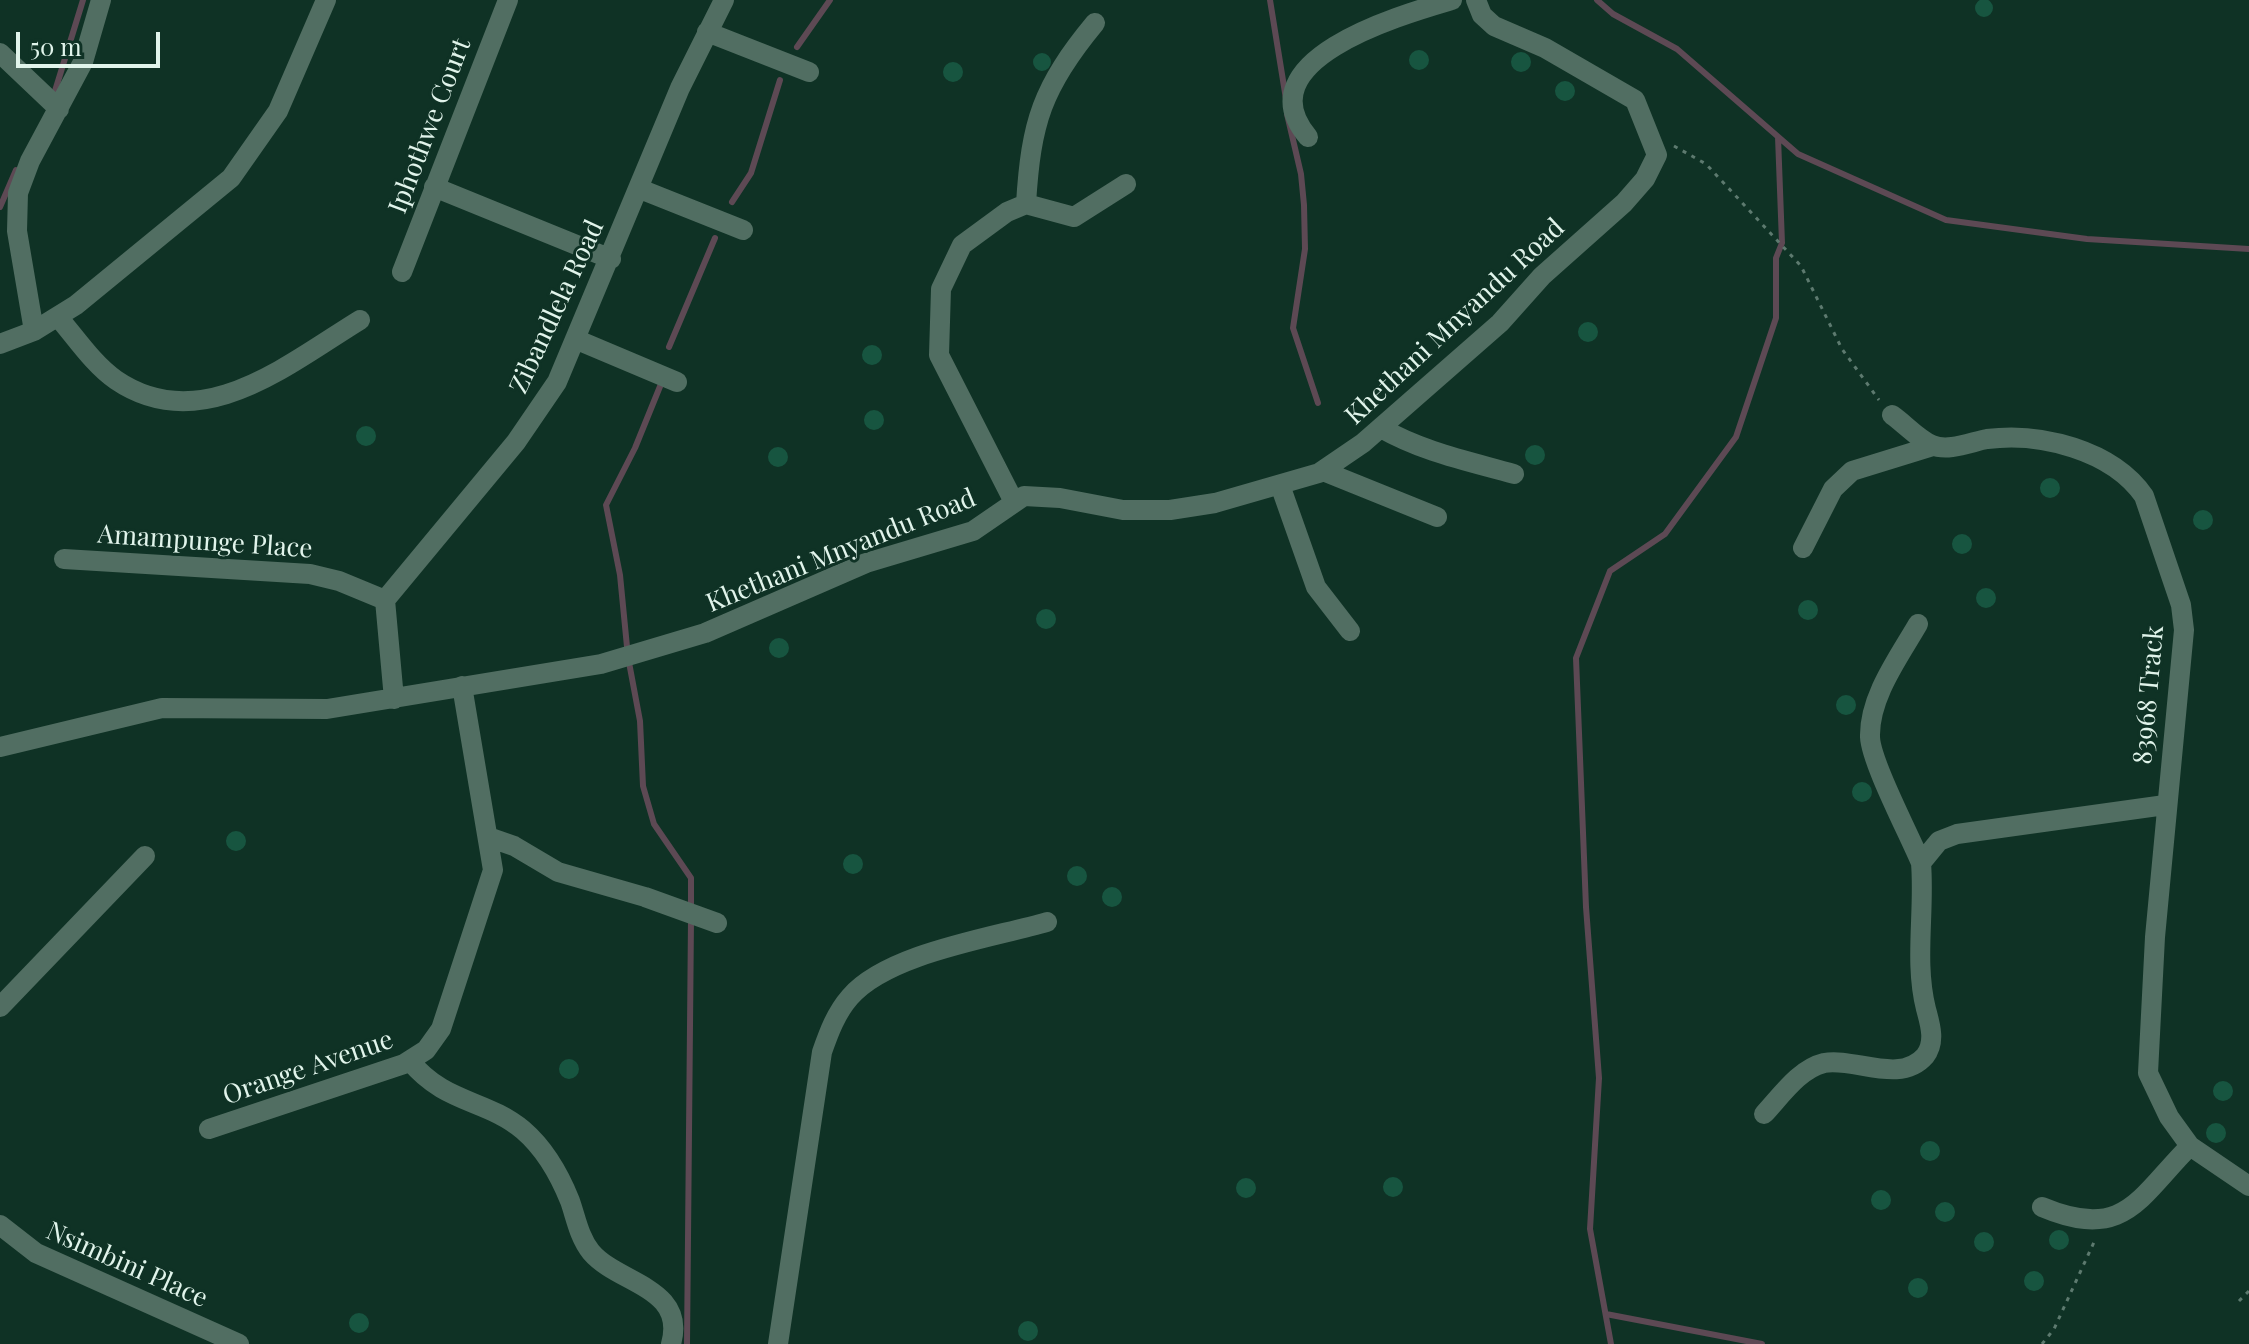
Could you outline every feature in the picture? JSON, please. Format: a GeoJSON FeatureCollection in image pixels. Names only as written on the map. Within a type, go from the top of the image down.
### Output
{"type":"FeatureCollection","features":[{"type":"Feature","properties":{"kind":"street"},"geometry":{"type":"LineString","coordinates":[[34,331],[16,208],[30,161],[83,62],[101,0]]}},
{"type":"Feature","properties":{"kind":"street"},"geometry":{"type":"LineString","coordinates":[[0,344],[34,331],[95,292],[231,178],[278,111],[326,0]]}},
{"type":"Feature","properties":{"kind":"street","name":"Iphothwe Court"},"geometry":{"type":"LineString","coordinates":[[402,272],[508,0]]}},
{"type":"Feature","properties":{"kind":"street","name":"Zibandlela Road"},"geometry":{"type":"LineString","coordinates":[[385,600],[543,404],[611,259],[680,88],[724,0]]}},
{"type":"Feature","properties":{"kind":"street"},"geometry":{"type":"LineString","coordinates":[[1308,137],[1293,113],[1292,99],[1296,84],[1312,63],[1389,19],[1452,0]]}},
{"type":"Feature","properties":{"kind":"street","name":"Khethani Mnyandu Road"},"geometry":{"type":"LineString","coordinates":[[0,747],[162,708],[292,712],[394,699],[642,654],[705,633],[866,563],[973,531],[1024,496],[1039,495],[1123,510],[1170,510],[1215,503],[1323,471],[1342,460],[1472,349],[1542,276],[1624,203],[1645,179],[1657,155],[1635,100],[1545,48],[1494,26],[1482,15],[1476,0]]}},
{"type":"Feature","properties":{"kind":"street"},"geometry":{"type":"LineString","coordinates":[[1026,204],[1029,153],[1048,90],[1056,73],[1095,23]]}},
{"type":"Feature","properties":{"kind":"street"},"geometry":{"type":"LineString","coordinates":[[707,32],[809,72]]}},
{"type":"Feature","properties":{"kind":"street"},"geometry":{"type":"LineString","coordinates":[[0,53],[59,109]]}},
{"type":"Feature","properties":{"kind":"street"},"geometry":{"type":"LineString","coordinates":[[1014,502],[939,355],[938,304],[946,275],[962,245],[1007,212],[1026,204],[1074,217],[1126,184]]}},
{"type":"Feature","properties":{"kind":"street"},"geometry":{"type":"LineString","coordinates":[[434,187],[611,259]]}},
{"type":"Feature","properties":{"kind":"street"},"geometry":{"type":"LineString","coordinates":[[640,189],[743,230]]}},
{"type":"Feature","properties":{"kind":"street"},"geometry":{"type":"LineString","coordinates":[[58,317],[114,379],[152,398],[187,403],[230,395],[360,320]]}},
{"type":"Feature","properties":{"kind":"street"},"geometry":{"type":"LineString","coordinates":[[575,339],[677,382]]}},
{"type":"Feature","properties":{"kind":"street"},"geometry":{"type":"LineString","coordinates":[[1892,415],[1933,446]]}},
{"type":"Feature","properties":{"kind":"street"},"geometry":{"type":"LineString","coordinates":[[1381,428],[1432,452],[1514,474]]}},
{"type":"Feature","properties":{"kind":"street","name":"83968 Track"},"geometry":{"type":"LineString","coordinates":[[1803,548],[1833,489],[1852,471],[1933,446],[1953,447],[2002,437],[2052,441],[2133,480],[2144,496],[2181,605],[2184,630],[2165,805],[2148,1073],[2169,1117],[2190,1146],[2249,1186]]}},
{"type":"Feature","properties":{"kind":"street"},"geometry":{"type":"LineString","coordinates":[[1323,471],[1437,517]]}},
{"type":"Feature","properties":{"kind":"street"},"geometry":{"type":"LineString","coordinates":[[1280,485],[1316,587],[1350,631]]}},
{"type":"Feature","properties":{"kind":"street","name":"Amampunge Place"},"geometry":{"type":"LineString","coordinates":[[64,559],[310,574],[339,581],[385,600]]}},
{"type":"Feature","properties":{"kind":"street"},"geometry":{"type":"LineString","coordinates":[[385,600],[394,699]]}},
{"type":"Feature","properties":{"kind":"street"},"geometry":{"type":"LineString","coordinates":[[1764,1114],[1804,1071],[1825,1063],[1888,1069],[1912,1065],[1925,1055],[1932,1035],[1923,998],[1921,863],[1878,766],[1870,734],[1883,689],[1918,624]]}},
{"type":"Feature","properties":{"kind":"street","name":"Orange Avenue"},"geometry":{"type":"LineString","coordinates":[[209,1129],[410,1061],[426,1050],[441,1029],[493,870],[491,838],[462,686]]}},
{"type":"Feature","properties":{"kind":"street"},"geometry":{"type":"LineString","coordinates":[[1921,863],[1939,841],[1957,834],[2165,805]]}},
{"type":"Feature","properties":{"kind":"street"},"geometry":{"type":"LineString","coordinates":[[491,838],[514,846],[558,872],[645,897],[717,923]]}},
{"type":"Feature","properties":{"kind":"street"},"geometry":{"type":"LineString","coordinates":[[0,1007],[145,856]]}},
{"type":"Feature","properties":{"kind":"street"},"geometry":{"type":"LineString","coordinates":[[778,1344],[822,1052],[834,1021],[862,985],[900,965],[1047,922]]}},
{"type":"Feature","properties":{"kind":"street"},"geometry":{"type":"LineString","coordinates":[[410,1061],[425,1079],[522,1129],[537,1144],[554,1168],[592,1254],[650,1291],[674,1318],[676,1330],[671,1344]]}},
{"type":"Feature","properties":{"kind":"street"},"geometry":{"type":"LineString","coordinates":[[2042,1207],[2086,1220],[2105,1219],[2144,1200],[2190,1146]]}},
{"type":"Feature","properties":{"kind":"street","name":"Nsimbini Place"},"geometry":{"type":"LineString","coordinates":[[0,1225],[36,1253],[239,1344]]}},
{"type":"Feature","properties":{"kind":"path"},"geometry":{"type":"LineString","coordinates":[[1650,133],[1706,164],[1782,243],[1801,266],[1817,305],[1864,384],[1892,415]]}},
{"type":"Feature","properties":{"kind":"path"},"geometry":{"type":"LineString","coordinates":[[2042,1344],[2054,1329],[2105,1219]]}},
{"type":"Feature","properties":{"kind":"path"},"geometry":{"type":"LineString","coordinates":[[2239,1301],[2249,1291]]}},
{"type":"Feature","properties":{"kind":"building"},"geometry":{"type":"Polygon","coordinates":[[[1980,-1],[1988,-1],[1993,8],[1991,15],[1980,17],[1975,12],[1975,4],[1980,-1]]]}},
{"type":"Feature","properties":{"kind":"building"},"geometry":{"type":"Polygon","coordinates":[[[1419,50],[1426,53],[1429,60],[1426,67],[1419,70],[1412,67],[1409,60],[1412,53],[1419,50]]]}},
{"type":"Feature","properties":{"kind":"building"},"geometry":{"type":"Polygon","coordinates":[[[1521,52],[1528,55],[1531,62],[1528,69],[1521,72],[1514,69],[1511,62],[1514,55],[1521,52]]]}},
{"type":"Feature","properties":{"kind":"building"},"geometry":{"type":"Polygon","coordinates":[[[1042,53],[1051,62],[1042,71],[1033,62],[1042,53]]]}},
{"type":"Feature","properties":{"kind":"building"},"geometry":{"type":"Polygon","coordinates":[[[953,62],[960,65],[963,72],[960,79],[953,82],[946,79],[943,72],[946,65],[953,62]]]}},
{"type":"Feature","properties":{"kind":"building"},"geometry":{"type":"Polygon","coordinates":[[[1565,81],[1572,84],[1575,91],[1572,98],[1565,101],[1558,98],[1555,91],[1558,84],[1565,81]]]}},
{"type":"Feature","properties":{"kind":"building"},"geometry":{"type":"Polygon","coordinates":[[[1588,322],[1595,325],[1598,332],[1595,339],[1588,342],[1581,339],[1578,332],[1581,325],[1588,322]]]}},
{"type":"Feature","properties":{"kind":"building"},"geometry":{"type":"Polygon","coordinates":[[[872,345],[879,348],[882,355],[879,362],[872,365],[865,362],[862,355],[865,348],[872,345]]]}},
{"type":"Feature","properties":{"kind":"building"},"geometry":{"type":"Polygon","coordinates":[[[874,410],[881,413],[884,420],[881,427],[874,430],[867,427],[864,420],[867,413],[874,410]]]}},
{"type":"Feature","properties":{"kind":"building"},"geometry":{"type":"Polygon","coordinates":[[[366,426],[373,429],[376,436],[373,443],[366,446],[359,443],[356,436],[359,429],[366,426]]]}},
{"type":"Feature","properties":{"kind":"building"},"geometry":{"type":"Polygon","coordinates":[[[1535,445],[1542,448],[1545,455],[1542,462],[1535,465],[1528,462],[1525,455],[1528,448],[1535,445]]]}},
{"type":"Feature","properties":{"kind":"building"},"geometry":{"type":"Polygon","coordinates":[[[778,447],[785,450],[788,457],[785,464],[778,467],[771,464],[768,457],[771,450],[778,447]]]}},
{"type":"Feature","properties":{"kind":"building"},"geometry":{"type":"Polygon","coordinates":[[[2050,478],[2057,481],[2060,488],[2057,495],[2050,498],[2043,495],[2040,488],[2043,481],[2050,478]]]}},
{"type":"Feature","properties":{"kind":"building"},"geometry":{"type":"Polygon","coordinates":[[[2203,510],[2210,513],[2213,520],[2210,527],[2203,530],[2196,527],[2193,520],[2196,513],[2203,510]]]}},
{"type":"Feature","properties":{"kind":"building"},"geometry":{"type":"Polygon","coordinates":[[[1962,534],[1969,537],[1972,544],[1969,551],[1962,554],[1955,551],[1952,544],[1955,537],[1962,534]]]}},
{"type":"Feature","properties":{"kind":"building"},"geometry":{"type":"Polygon","coordinates":[[[1986,588],[1993,591],[1996,598],[1993,605],[1986,608],[1979,605],[1976,598],[1979,591],[1986,588]]]}},
{"type":"Feature","properties":{"kind":"building"},"geometry":{"type":"Polygon","coordinates":[[[1808,600],[1815,603],[1818,610],[1815,617],[1808,620],[1801,617],[1798,610],[1801,603],[1808,600]]]}},
{"type":"Feature","properties":{"kind":"building"},"geometry":{"type":"Polygon","coordinates":[[[1046,609],[1053,612],[1056,619],[1053,626],[1046,629],[1039,626],[1036,619],[1039,612],[1046,609]]]}},
{"type":"Feature","properties":{"kind":"building"},"geometry":{"type":"Polygon","coordinates":[[[779,638],[786,641],[789,648],[786,655],[779,658],[772,655],[769,648],[772,641],[779,638]]]}},
{"type":"Feature","properties":{"kind":"building"},"geometry":{"type":"Polygon","coordinates":[[[1846,695],[1853,698],[1856,705],[1853,712],[1846,715],[1839,712],[1836,705],[1839,698],[1846,695]]]}},
{"type":"Feature","properties":{"kind":"building"},"geometry":{"type":"Polygon","coordinates":[[[1862,782],[1869,785],[1872,792],[1869,799],[1862,802],[1855,799],[1852,792],[1855,785],[1862,782]]]}},
{"type":"Feature","properties":{"kind":"building"},"geometry":{"type":"Polygon","coordinates":[[[236,831],[243,834],[246,841],[243,848],[236,851],[229,848],[226,841],[229,834],[236,831]]]}},
{"type":"Feature","properties":{"kind":"building"},"geometry":{"type":"Polygon","coordinates":[[[853,854],[860,857],[863,864],[860,871],[853,874],[846,871],[843,864],[846,857],[853,854]]]}},
{"type":"Feature","properties":{"kind":"building"},"geometry":{"type":"Polygon","coordinates":[[[1077,866],[1084,869],[1087,876],[1084,883],[1077,886],[1070,883],[1067,876],[1070,869],[1077,866]]]}},
{"type":"Feature","properties":{"kind":"building"},"geometry":{"type":"Polygon","coordinates":[[[1112,887],[1119,890],[1122,897],[1119,904],[1112,907],[1105,904],[1102,897],[1105,890],[1112,887]]]}},
{"type":"Feature","properties":{"kind":"building"},"geometry":{"type":"Polygon","coordinates":[[[569,1059],[576,1062],[579,1069],[576,1076],[569,1079],[562,1076],[559,1069],[562,1062],[569,1059]]]}},
{"type":"Feature","properties":{"kind":"building"},"geometry":{"type":"Polygon","coordinates":[[[2223,1081],[2230,1084],[2233,1091],[2230,1098],[2223,1101],[2216,1098],[2213,1091],[2216,1084],[2223,1081]]]}},
{"type":"Feature","properties":{"kind":"building"},"geometry":{"type":"Polygon","coordinates":[[[2216,1123],[2223,1126],[2226,1133],[2223,1140],[2216,1143],[2209,1140],[2206,1133],[2209,1126],[2216,1123]]]}},
{"type":"Feature","properties":{"kind":"building"},"geometry":{"type":"Polygon","coordinates":[[[1930,1141],[1937,1144],[1940,1151],[1937,1158],[1930,1161],[1923,1158],[1920,1151],[1923,1144],[1930,1141]]]}},
{"type":"Feature","properties":{"kind":"building"},"geometry":{"type":"Polygon","coordinates":[[[1393,1177],[1400,1180],[1403,1187],[1400,1194],[1393,1197],[1386,1194],[1383,1187],[1386,1180],[1393,1177]]]}},
{"type":"Feature","properties":{"kind":"building"},"geometry":{"type":"Polygon","coordinates":[[[1246,1178],[1253,1181],[1256,1188],[1253,1195],[1246,1198],[1239,1195],[1236,1188],[1239,1181],[1246,1178]]]}},
{"type":"Feature","properties":{"kind":"building"},"geometry":{"type":"Polygon","coordinates":[[[1881,1190],[1888,1193],[1891,1200],[1888,1207],[1881,1210],[1874,1207],[1871,1200],[1874,1193],[1881,1190]]]}},
{"type":"Feature","properties":{"kind":"building"},"geometry":{"type":"Polygon","coordinates":[[[1945,1202],[1952,1205],[1955,1212],[1952,1219],[1945,1222],[1938,1219],[1935,1212],[1938,1205],[1945,1202]]]}},
{"type":"Feature","properties":{"kind":"building"},"geometry":{"type":"Polygon","coordinates":[[[2059,1230],[2066,1233],[2069,1240],[2066,1247],[2059,1250],[2052,1247],[2049,1240],[2052,1233],[2059,1230]]]}},
{"type":"Feature","properties":{"kind":"building"},"geometry":{"type":"Polygon","coordinates":[[[1984,1232],[1991,1235],[1994,1242],[1991,1249],[1984,1252],[1977,1249],[1974,1242],[1977,1235],[1984,1232]]]}},
{"type":"Feature","properties":{"kind":"building"},"geometry":{"type":"Polygon","coordinates":[[[2034,1271],[2041,1274],[2044,1281],[2041,1288],[2034,1291],[2027,1288],[2024,1281],[2027,1274],[2034,1271]]]}},
{"type":"Feature","properties":{"kind":"building"},"geometry":{"type":"Polygon","coordinates":[[[1918,1278],[1925,1281],[1928,1288],[1925,1295],[1918,1298],[1911,1295],[1908,1288],[1911,1281],[1918,1278]]]}},
{"type":"Feature","properties":{"kind":"building"},"geometry":{"type":"Polygon","coordinates":[[[359,1313],[366,1316],[369,1323],[366,1330],[359,1333],[352,1330],[349,1323],[352,1316],[359,1313]]]}},
{"type":"Feature","properties":{"kind":"building"},"geometry":{"type":"Polygon","coordinates":[[[1028,1321],[1035,1324],[1038,1331],[1035,1338],[1028,1341],[1021,1338],[1018,1331],[1021,1324],[1028,1321]]]}},
{"type":"Feature","properties":{"kind":"waterway"},"geometry":{"type":"LineString","coordinates":[[55,91],[83,0]]}},
{"type":"Feature","properties":{"kind":"waterway"},"geometry":{"type":"LineString","coordinates":[[797,47],[830,0]]}},
{"type":"Feature","properties":{"kind":"waterway"},"geometry":{"type":"LineString","coordinates":[[1270,0],[1286,99]]}},
{"type":"Feature","properties":{"kind":"waterway"},"geometry":{"type":"LineString","coordinates":[[1597,0],[1613,14],[1677,49],[1798,154],[1946,220],[2087,239],[2249,249]]}},
{"type":"Feature","properties":{"kind":"waterway"},"geometry":{"type":"LineString","coordinates":[[732,202],[751,173],[780,80]]}},
{"type":"Feature","properties":{"kind":"waterway"},"geometry":{"type":"LineString","coordinates":[[1287,114],[1301,174],[1304,205],[1305,249],[1293,328],[1318,403]]}},
{"type":"Feature","properties":{"kind":"waterway"},"geometry":{"type":"LineString","coordinates":[[1611,1344],[1590,1229],[1599,1078],[1586,907],[1576,658],[1610,571],[1665,534],[1736,437],[1776,318],[1776,258],[1782,243],[1778,137]]}},
{"type":"Feature","properties":{"kind":"waterway"},"geometry":{"type":"LineString","coordinates":[[0,207],[16,170]]}},
{"type":"Feature","properties":{"kind":"waterway"},"geometry":{"type":"LineString","coordinates":[[669,347],[715,238]]}},
{"type":"Feature","properties":{"kind":"waterway"},"geometry":{"type":"LineString","coordinates":[[661,384],[635,448],[606,505],[620,575],[628,657],[640,721],[643,786],[654,824],[691,878],[691,909]]}},
{"type":"Feature","properties":{"kind":"waterway"},"geometry":{"type":"LineString","coordinates":[[687,1344],[691,920]]}},
{"type":"Feature","properties":{"kind":"waterway"},"geometry":{"type":"LineString","coordinates":[[1606,1314],[1762,1344]]}}]}
